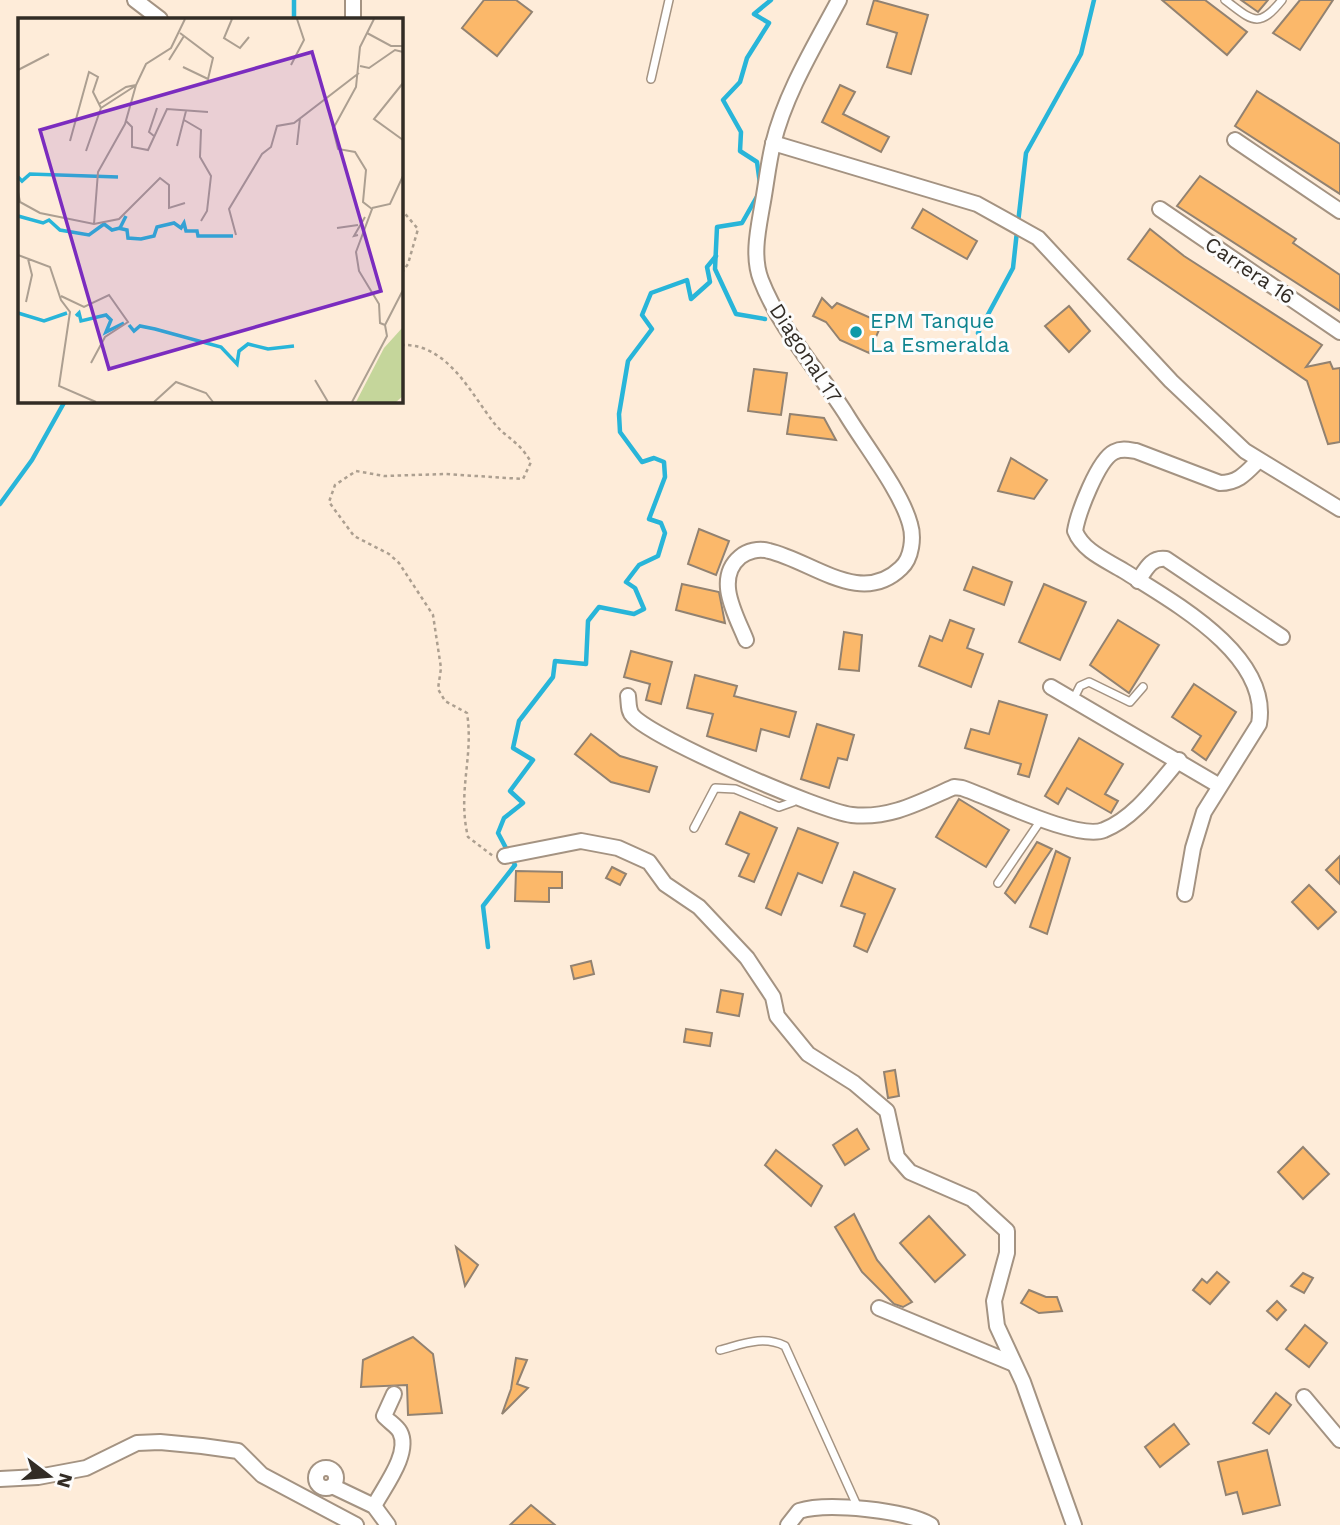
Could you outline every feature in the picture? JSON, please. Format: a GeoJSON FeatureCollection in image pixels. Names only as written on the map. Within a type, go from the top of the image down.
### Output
{"type":"FeatureCollection","features":[{"type":"Feature","properties":{"kind":"street"},"geometry":{"type":"LineString","coordinates":[[135,0],[159,18]]}},
{"type":"Feature","properties":{"kind":"street"},"geometry":{"type":"LineString","coordinates":[[352,0],[353,18]]}},
{"type":"Feature","properties":{"kind":"street","name":"Diagonal 17"},"geometry":{"type":"LineString","coordinates":[[746,640],[730,599],[728,574],[735,561],[746,552],[766,550],[841,580],[867,584],[887,580],[904,566],[912,548],[910,524],[896,495],[821,374],[777,313],[760,278],[756,242],[773,143],[802,72],[839,0]]}},
{"type":"Feature","properties":{"kind":"street"},"geometry":{"type":"LineString","coordinates":[[1235,140],[1340,211]]}},
{"type":"Feature","properties":{"kind":"street"},"geometry":{"type":"LineString","coordinates":[[773,143],[977,204],[1038,238],[1171,381],[1258,461],[1340,509]]}},
{"type":"Feature","properties":{"kind":"street","name":"Carrera 16"},"geometry":{"type":"LineString","coordinates":[[1160,209],[1340,332]]}},
{"type":"Feature","properties":{"kind":"street"},"geometry":{"type":"LineString","coordinates":[[1185,894],[1197,832],[1218,785],[1250,743],[1259,724],[1261,708],[1258,690],[1246,670],[1213,632],[1182,608],[1088,549],[1075,531],[1100,466],[1113,452],[1125,449],[1136,451],[1220,484],[1231,483],[1242,477],[1258,461]]}},
{"type":"Feature","properties":{"kind":"street"},"geometry":{"type":"LineString","coordinates":[[1138,581],[1152,561],[1158,558],[1166,559],[1282,637]]}},
{"type":"Feature","properties":{"kind":"street"},"geometry":{"type":"LineString","coordinates":[[1051,687],[1218,785]]}},
{"type":"Feature","properties":{"kind":"street"},"geometry":{"type":"LineString","coordinates":[[628,696],[629,711],[634,718],[671,741],[796,795],[851,815],[895,813],[954,788],[961,788],[1042,819],[1088,833],[1101,831],[1140,804],[1179,760]]}},
{"type":"Feature","properties":{"kind":"street"},"geometry":{"type":"LineString","coordinates":[[505,856],[581,841],[618,848],[649,862],[665,884],[699,907],[747,958],[773,996],[777,1016],[808,1054],[854,1083],[887,1111],[897,1157],[910,1172],[972,1199],[1007,1231],[1007,1253],[994,1301],[997,1326],[1023,1382],[1074,1525]]}},
{"type":"Feature","properties":{"kind":"street"},"geometry":{"type":"LineString","coordinates":[[879,1308],[1014,1364]]}},
{"type":"Feature","properties":{"kind":"street"},"geometry":{"type":"LineString","coordinates":[[374,1506],[400,1456],[403,1444],[400,1430],[384,1416],[394,1394]]}},
{"type":"Feature","properties":{"kind":"street"},"geometry":{"type":"LineString","coordinates":[[1304,1397],[1340,1440]]}},
{"type":"Feature","properties":{"kind":"street"},"geometry":{"type":"LineString","coordinates":[[0,1479],[38,1477],[86,1468],[137,1443],[202,1446],[238,1451],[274,1482],[356,1525]]}},
{"type":"Feature","properties":{"kind":"street"},"geometry":{"type":"LineString","coordinates":[[332,1486],[374,1506],[388,1525]]}},
{"type":"Feature","properties":{"kind":"street"},"geometry":{"type":"LineString","coordinates":[[788,1525],[799,1511],[809,1508],[889,1511],[931,1525]]}},
{"type":"Feature","properties":{"kind":"lane"},"geometry":{"type":"LineString","coordinates":[[651,79],[670,0]]}},
{"type":"Feature","properties":{"kind":"lane"},"geometry":{"type":"LineString","coordinates":[[1225,0],[1249,18],[1259,21],[1268,17],[1282,0]]}},
{"type":"Feature","properties":{"kind":"lane"},"geometry":{"type":"LineString","coordinates":[[1073,699],[1080,686],[1089,682],[1130,702],[1143,687]]}},
{"type":"Feature","properties":{"kind":"lane"},"geometry":{"type":"LineString","coordinates":[[694,828],[715,788],[735,789],[779,807],[793,802],[796,795]]}},
{"type":"Feature","properties":{"kind":"lane"},"geometry":{"type":"LineString","coordinates":[[998,883],[1042,819]]}},
{"type":"Feature","properties":{"kind":"lane"},"geometry":{"type":"LineString","coordinates":[[720,1350],[761,1340],[772,1340],[785,1346],[859,1510]]}},
{"type":"Feature","properties":{"kind":"path"},"geometry":{"type":"LineString","coordinates":[[402,209],[418,229],[408,264],[402,273]]}},
{"type":"Feature","properties":{"kind":"path"},"geometry":{"type":"LineString","coordinates":[[402,345],[431,354],[454,367],[496,426],[521,444],[531,462],[523,479],[445,474],[384,476],[356,471],[335,485],[329,502],[354,536],[389,554],[399,563],[433,615],[441,668],[438,689],[445,701],[467,713],[470,733],[462,795],[468,837],[494,857],[505,856]]}},
{"type":"Feature","properties":{"kind":"building"},"geometry":{"type":"Polygon","coordinates":[[[484,0],[516,0],[532,12],[497,56],[462,28],[484,0]]]}},
{"type":"Feature","properties":{"kind":"building"},"geometry":{"type":"Polygon","coordinates":[[[874,0],[928,15],[911,74],[887,67],[897,33],[867,24],[874,0]]]}},
{"type":"Feature","properties":{"kind":"building"},"geometry":{"type":"Polygon","coordinates":[[[1162,0],[1205,0],[1247,32],[1227,55],[1162,0]]]}},
{"type":"Feature","properties":{"kind":"building"},"geometry":{"type":"Polygon","coordinates":[[[1241,0],[1268,0],[1258,12],[1241,0]]]}},
{"type":"Feature","properties":{"kind":"building"},"geometry":{"type":"Polygon","coordinates":[[[1300,0],[1333,0],[1300,50],[1273,33],[1300,0]]]}},
{"type":"Feature","properties":{"kind":"building"},"geometry":{"type":"Polygon","coordinates":[[[840,85],[855,92],[843,114],[889,137],[881,152],[822,122],[840,85]]]}},
{"type":"Feature","properties":{"kind":"building"},"geometry":{"type":"Polygon","coordinates":[[[1257,91],[1340,144],[1340,194],[1235,126],[1257,91]]]}},
{"type":"Feature","properties":{"kind":"building"},"geometry":{"type":"Polygon","coordinates":[[[1200,176],[1296,239],[1293,243],[1340,275],[1340,311],[1177,206],[1200,176]]]}},
{"type":"Feature","properties":{"kind":"building"},"geometry":{"type":"Polygon","coordinates":[[[923,209],[977,241],[967,259],[912,228],[923,209]]]}},
{"type":"Feature","properties":{"kind":"building"},"geometry":{"type":"Polygon","coordinates":[[[1150,229],[1184,256],[1322,345],[1306,367],[1330,362],[1333,369],[1340,368],[1340,442],[1328,444],[1307,381],[1128,259],[1150,229]]]}},
{"type":"Feature","properties":{"kind":"building","name":"EPM Tanque La Esmeralda"},"geometry":{"type":"Polygon","coordinates":[[[822,298],[832,308],[837,303],[882,323],[869,353],[840,340],[826,322],[813,316],[822,298]]]}},
{"type":"Feature","properties":{"kind":"building"},"geometry":{"type":"Polygon","coordinates":[[[1069,306],[1090,331],[1069,352],[1045,326],[1069,306]]]}},
{"type":"Feature","properties":{"kind":"building"},"geometry":{"type":"Polygon","coordinates":[[[754,369],[787,373],[781,415],[748,411],[754,369]]]}},
{"type":"Feature","properties":{"kind":"building"},"geometry":{"type":"Polygon","coordinates":[[[790,414],[824,418],[836,440],[787,434],[790,414]]]}},
{"type":"Feature","properties":{"kind":"building"},"geometry":{"type":"Polygon","coordinates":[[[1011,458],[1047,480],[1034,499],[998,491],[1011,458]]]}},
{"type":"Feature","properties":{"kind":"building"},"geometry":{"type":"Polygon","coordinates":[[[699,529],[729,541],[716,575],[688,564],[699,529]]]}},
{"type":"Feature","properties":{"kind":"building"},"geometry":{"type":"Polygon","coordinates":[[[973,567],[1012,582],[1004,605],[964,590],[973,567]]]}},
{"type":"Feature","properties":{"kind":"building"},"geometry":{"type":"Polygon","coordinates":[[[682,584],[719,592],[725,623],[676,610],[682,584]]]}},
{"type":"Feature","properties":{"kind":"building"},"geometry":{"type":"Polygon","coordinates":[[[1044,584],[1086,602],[1060,660],[1019,642],[1044,584]]]}},
{"type":"Feature","properties":{"kind":"building"},"geometry":{"type":"Polygon","coordinates":[[[950,620],[974,629],[967,648],[983,654],[971,687],[919,666],[930,636],[942,641],[950,620]]]}},
{"type":"Feature","properties":{"kind":"building"},"geometry":{"type":"Polygon","coordinates":[[[1118,620],[1159,645],[1129,693],[1090,665],[1118,620]]]}},
{"type":"Feature","properties":{"kind":"building"},"geometry":{"type":"Polygon","coordinates":[[[844,632],[862,635],[859,671],[839,669],[844,632]]]}},
{"type":"Feature","properties":{"kind":"building"},"geometry":{"type":"Polygon","coordinates":[[[631,651],[672,662],[661,704],[646,700],[650,684],[624,677],[631,651]]]}},
{"type":"Feature","properties":{"kind":"building"},"geometry":{"type":"Polygon","coordinates":[[[695,675],[737,686],[734,696],[796,712],[789,737],[761,729],[756,751],[707,736],[713,714],[687,708],[695,675]]]}},
{"type":"Feature","properties":{"kind":"building"},"geometry":{"type":"Polygon","coordinates":[[[1194,684],[1236,712],[1206,760],[1192,750],[1201,736],[1172,717],[1194,684]]]}},
{"type":"Feature","properties":{"kind":"building"},"geometry":{"type":"Polygon","coordinates":[[[999,701],[1047,715],[1029,777],[1018,774],[1021,764],[965,748],[971,729],[989,734],[999,701]]]}},
{"type":"Feature","properties":{"kind":"building"},"geometry":{"type":"Polygon","coordinates":[[[817,724],[854,735],[847,760],[838,758],[829,788],[801,779],[817,724]]]}},
{"type":"Feature","properties":{"kind":"building"},"geometry":{"type":"Polygon","coordinates":[[[591,734],[620,756],[657,767],[649,792],[611,782],[575,754],[591,734]]]}},
{"type":"Feature","properties":{"kind":"building"},"geometry":{"type":"Polygon","coordinates":[[[1079,738],[1123,764],[1105,794],[1118,801],[1111,813],[1067,788],[1058,804],[1045,796],[1079,738]]]}},
{"type":"Feature","properties":{"kind":"building"},"geometry":{"type":"Polygon","coordinates":[[[959,799],[1009,830],[986,867],[936,837],[959,799]]]}},
{"type":"Feature","properties":{"kind":"building"},"geometry":{"type":"Polygon","coordinates":[[[740,812],[777,828],[754,882],[739,876],[749,854],[726,844],[740,812]]]}},
{"type":"Feature","properties":{"kind":"building"},"geometry":{"type":"Polygon","coordinates":[[[798,828],[838,843],[822,883],[798,873],[781,915],[766,908],[798,828]]]}},
{"type":"Feature","properties":{"kind":"building"},"geometry":{"type":"Polygon","coordinates":[[[1037,842],[1052,849],[1015,903],[1005,893],[1037,842]]]}},
{"type":"Feature","properties":{"kind":"building"},"geometry":{"type":"Polygon","coordinates":[[[1056,851],[1070,858],[1047,934],[1030,927],[1056,851]]]}},
{"type":"Feature","properties":{"kind":"building"},"geometry":{"type":"Polygon","coordinates":[[[1340,856],[1340,884],[1326,870],[1340,856]]]}},
{"type":"Feature","properties":{"kind":"building"},"geometry":{"type":"Polygon","coordinates":[[[612,867],[626,874],[620,885],[606,878],[612,867]]]}},
{"type":"Feature","properties":{"kind":"building"},"geometry":{"type":"Polygon","coordinates":[[[516,871],[562,872],[562,888],[549,888],[549,902],[515,901],[516,871]]]}},
{"type":"Feature","properties":{"kind":"building"},"geometry":{"type":"Polygon","coordinates":[[[854,872],[895,889],[867,952],[854,946],[865,914],[841,906],[854,872]]]}},
{"type":"Feature","properties":{"kind":"building"},"geometry":{"type":"Polygon","coordinates":[[[1309,885],[1336,912],[1318,929],[1292,902],[1309,885]]]}},
{"type":"Feature","properties":{"kind":"building"},"geometry":{"type":"Polygon","coordinates":[[[591,961],[594,974],[574,979],[571,966],[591,961]]]}},
{"type":"Feature","properties":{"kind":"building"},"geometry":{"type":"Polygon","coordinates":[[[721,990],[743,994],[739,1016],[717,1012],[721,990]]]}},
{"type":"Feature","properties":{"kind":"building"},"geometry":{"type":"Polygon","coordinates":[[[686,1029],[712,1033],[710,1046],[684,1042],[686,1029]]]}},
{"type":"Feature","properties":{"kind":"building"},"geometry":{"type":"Polygon","coordinates":[[[895,1070],[899,1096],[888,1098],[884,1072],[895,1070]]]}},
{"type":"Feature","properties":{"kind":"building"},"geometry":{"type":"Polygon","coordinates":[[[857,1129],[869,1149],[845,1165],[833,1145],[857,1129]]]}},
{"type":"Feature","properties":{"kind":"building"},"geometry":{"type":"Polygon","coordinates":[[[1303,1147],[1329,1174],[1303,1199],[1278,1172],[1303,1147]]]}},
{"type":"Feature","properties":{"kind":"building"},"geometry":{"type":"Polygon","coordinates":[[[776,1150],[822,1186],[811,1206],[765,1165],[776,1150]]]}},
{"type":"Feature","properties":{"kind":"building"},"geometry":{"type":"Polygon","coordinates":[[[854,1214],[877,1260],[912,1302],[903,1307],[894,1304],[862,1272],[835,1227],[854,1214]]]}},
{"type":"Feature","properties":{"kind":"building"},"geometry":{"type":"Polygon","coordinates":[[[929,1216],[965,1255],[935,1282],[900,1243],[929,1216]]]}},
{"type":"Feature","properties":{"kind":"building"},"geometry":{"type":"Polygon","coordinates":[[[456,1247],[478,1265],[465,1286],[456,1247]]]}},
{"type":"Feature","properties":{"kind":"building"},"geometry":{"type":"Polygon","coordinates":[[[1217,1272],[1229,1282],[1210,1304],[1193,1290],[1202,1279],[1207,1283],[1217,1272]]]}},
{"type":"Feature","properties":{"kind":"building"},"geometry":{"type":"Polygon","coordinates":[[[1303,1273],[1313,1278],[1304,1293],[1291,1286],[1303,1273]]]}},
{"type":"Feature","properties":{"kind":"building"},"geometry":{"type":"Polygon","coordinates":[[[1029,1290],[1046,1297],[1057,1297],[1062,1311],[1039,1313],[1021,1303],[1029,1290]]]}},
{"type":"Feature","properties":{"kind":"building"},"geometry":{"type":"Polygon","coordinates":[[[1277,1301],[1286,1310],[1277,1320],[1267,1311],[1277,1301]]]}},
{"type":"Feature","properties":{"kind":"building"},"geometry":{"type":"Polygon","coordinates":[[[1305,1325],[1327,1343],[1309,1367],[1286,1349],[1305,1325]]]}},
{"type":"Feature","properties":{"kind":"building"},"geometry":{"type":"Polygon","coordinates":[[[413,1337],[433,1354],[442,1413],[408,1415],[407,1385],[361,1387],[363,1360],[413,1337]]]}},
{"type":"Feature","properties":{"kind":"building"},"geometry":{"type":"Polygon","coordinates":[[[516,1358],[527,1360],[517,1384],[528,1388],[502,1414],[511,1389],[516,1358]]]}},
{"type":"Feature","properties":{"kind":"building"},"geometry":{"type":"Polygon","coordinates":[[[1276,1393],[1291,1405],[1269,1434],[1253,1423],[1276,1393]]]}},
{"type":"Feature","properties":{"kind":"building"},"geometry":{"type":"Polygon","coordinates":[[[1174,1424],[1189,1444],[1160,1467],[1145,1447],[1174,1424]]]}},
{"type":"Feature","properties":{"kind":"building"},"geometry":{"type":"Polygon","coordinates":[[[1267,1450],[1280,1505],[1243,1514],[1237,1492],[1226,1495],[1218,1462],[1267,1450]]]}},
{"type":"Feature","properties":{"kind":"building"},"geometry":{"type":"Polygon","coordinates":[[[531,1505],[555,1525],[510,1525],[531,1505]]]}},
{"type":"Feature","properties":{"kind":"waterway"},"geometry":{"type":"LineString","coordinates":[[294,0],[294,18]]}},
{"type":"Feature","properties":{"kind":"waterway"},"geometry":{"type":"LineString","coordinates":[[760,184],[757,162],[740,151],[741,132],[723,100],[740,82],[747,58],[769,23],[754,14],[771,0]]}},
{"type":"Feature","properties":{"kind":"waterway"},"geometry":{"type":"LineString","coordinates":[[1018,223],[1026,153],[1081,54],[1094,0]]}},
{"type":"Feature","properties":{"kind":"waterway"},"geometry":{"type":"LineString","coordinates":[[759,193],[742,223],[717,227],[715,269],[736,314],[765,319]]}},
{"type":"Feature","properties":{"kind":"waterway"},"geometry":{"type":"LineString","coordinates":[[978,333],[1013,268],[1017,231]]}},
{"type":"Feature","properties":{"kind":"waterway"},"geometry":{"type":"LineString","coordinates":[[488,947],[483,906],[515,865],[498,833],[504,818],[523,803],[510,791],[533,760],[513,748],[519,721],[553,677],[555,661],[586,664],[588,621],[599,607],[634,614],[644,609],[635,588],[626,582],[639,565],[658,556],[665,533],[661,523],[649,519],[665,477],[664,462],[654,458],[642,462],[620,432],[619,414],[628,361],[652,329],[642,315],[651,293],[687,280],[691,299],[710,282],[707,267],[716,256]]}},
{"type":"Feature","properties":{"kind":"waterway"},"geometry":{"type":"LineString","coordinates":[[0,504],[32,460],[64,402]]}},
{"type":"Feature","properties":{"kind":"place","name":"EPM Tanque La Esmeralda"},"geometry":{"type":"Point","coordinates":[856,332]}}]}
